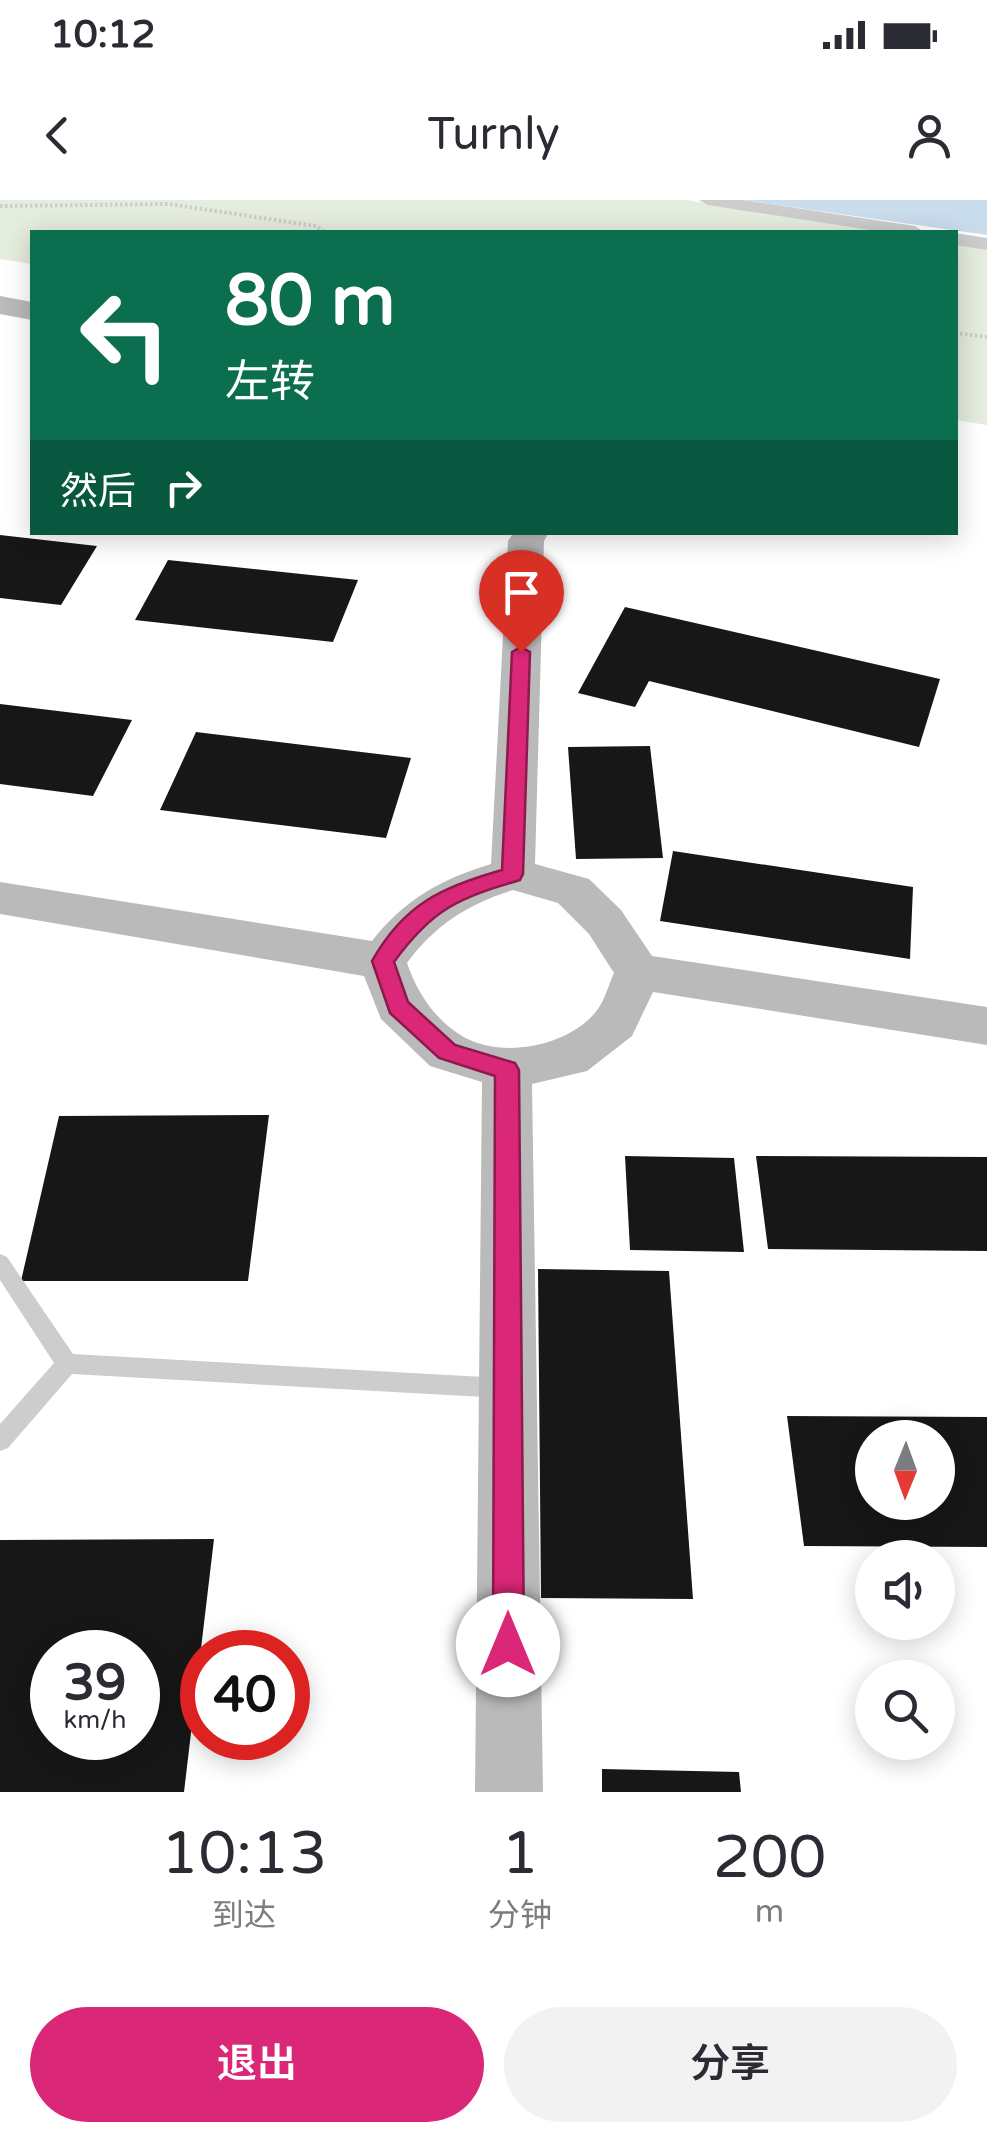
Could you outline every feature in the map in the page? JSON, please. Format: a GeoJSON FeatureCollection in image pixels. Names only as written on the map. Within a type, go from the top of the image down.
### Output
{"type":"FeatureCollection","features":[{"type":"Feature","properties":{"kind":"street"},"geometry":{"type":"LineString","coordinates":[[708,200],[901,230]]}},
{"type":"Feature","properties":{"kind":"street"},"geometry":{"type":"LineString","coordinates":[[958,239],[987,244]]}},
{"type":"Feature","properties":{"kind":"street"},"geometry":{"type":"LineString","coordinates":[[0,305],[30,311]]}},
{"type":"Feature","properties":{"kind":"street"},"geometry":{"type":"LineString","coordinates":[[513,874],[526,541],[530,535]]}},
{"type":"Feature","properties":{"kind":"street"},"geometry":{"type":"LineString","coordinates":[[383,961],[408,927],[457,890],[513,874],[573,891],[605,922],[638,972],[987,1026]]}},
{"type":"Feature","properties":{"kind":"street"},"geometry":{"type":"LineString","coordinates":[[0,898],[383,961]]}},
{"type":"Feature","properties":{"kind":"street"},"geometry":{"type":"LineString","coordinates":[[383,961],[398,1006],[448,1052],[507,1070],[570,1058],[616,1023],[638,972]]}},
{"type":"Feature","properties":{"kind":"street"},"geometry":{"type":"LineString","coordinates":[[507,1070],[509,1792]]}},
{"type":"Feature","properties":{"kind":"lane"},"geometry":{"type":"LineString","coordinates":[[0,1264],[67,1364]]}},
{"type":"Feature","properties":{"kind":"lane"},"geometry":{"type":"LineString","coordinates":[[67,1364],[508,1388]]}},
{"type":"Feature","properties":{"kind":"lane"},"geometry":{"type":"LineString","coordinates":[[0,1440],[67,1364]]}},
{"type":"Feature","properties":{"kind":"path"},"geometry":{"type":"LineString","coordinates":[[0,206],[168,204],[322,230]]}},
{"type":"Feature","properties":{"kind":"path"},"geometry":{"type":"LineString","coordinates":[[958,333],[987,337]]}},
{"type":"Feature","properties":{"kind":"green space"},"geometry":{"type":"Polygon","coordinates":[[[0,200],[687,200],[877,230],[30,230],[30,264],[0,259],[0,200]]]}},
{"type":"Feature","properties":{"kind":"green space"},"geometry":{"type":"Polygon","coordinates":[[[958,244],[987,249],[987,425],[958,420],[958,244]]]}},
{"type":"Feature","properties":{"kind":"water"},"geometry":{"type":"Polygon","coordinates":[[[743,200],[987,200],[987,235],[743,200]]]}},
{"type":"Feature","properties":{"kind":"building"},"geometry":{"type":"Polygon","coordinates":[[[0,535],[97,546],[61,605],[0,598],[0,535]]]}},
{"type":"Feature","properties":{"kind":"building"},"geometry":{"type":"Polygon","coordinates":[[[168,560],[358,580],[333,642],[135,620],[168,560]]]}},
{"type":"Feature","properties":{"kind":"building"},"geometry":{"type":"Polygon","coordinates":[[[625,607],[940,679],[919,747],[649,681],[635,707],[578,693],[625,607]]]}},
{"type":"Feature","properties":{"kind":"building"},"geometry":{"type":"Polygon","coordinates":[[[0,704],[132,720],[93,796],[0,784],[0,704]]]}},
{"type":"Feature","properties":{"kind":"building"},"geometry":{"type":"Polygon","coordinates":[[[196,732],[411,758],[386,838],[160,810],[196,732]]]}},
{"type":"Feature","properties":{"kind":"building"},"geometry":{"type":"Polygon","coordinates":[[[650,746],[663,858],[576,859],[568,747],[650,746]]]}},
{"type":"Feature","properties":{"kind":"building"},"geometry":{"type":"Polygon","coordinates":[[[673,851],[913,887],[910,959],[660,921],[673,851]]]}},
{"type":"Feature","properties":{"kind":"building"},"geometry":{"type":"Polygon","coordinates":[[[269,1115],[248,1281],[21,1281],[59,1116],[269,1115]]]}},
{"type":"Feature","properties":{"kind":"building"},"geometry":{"type":"Polygon","coordinates":[[[625,1156],[734,1158],[744,1252],[630,1250],[625,1156]]]}},
{"type":"Feature","properties":{"kind":"building"},"geometry":{"type":"Polygon","coordinates":[[[756,1156],[987,1157],[987,1251],[768,1249],[756,1156]]]}},
{"type":"Feature","properties":{"kind":"building"},"geometry":{"type":"Polygon","coordinates":[[[538,1269],[669,1271],[693,1599],[541,1598],[538,1269]]]}},
{"type":"Feature","properties":{"kind":"building"},"geometry":{"type":"Polygon","coordinates":[[[787,1416],[987,1417],[987,1547],[955,1547],[955,1540],[855,1540],[855,1546],[804,1546],[787,1416]]]}},
{"type":"Feature","properties":{"kind":"building"},"geometry":{"type":"Polygon","coordinates":[[[214,1539],[203,1630],[180,1630],[180,1760],[188,1760],[184,1792],[0,1792],[0,1540],[214,1539]]]}},
{"type":"Feature","properties":{"kind":"building"},"geometry":{"type":"Polygon","coordinates":[[[602,1769],[739,1772],[741,1792],[602,1792],[602,1769]]]}},
{"type":"Feature","properties":{"kind":"route"},"geometry":{"type":"LineString","coordinates":[[508,1645],[507,1070],[448,1052],[398,1006],[383,961],[408,927],[457,890],[513,874],[521,652]]}}]}
